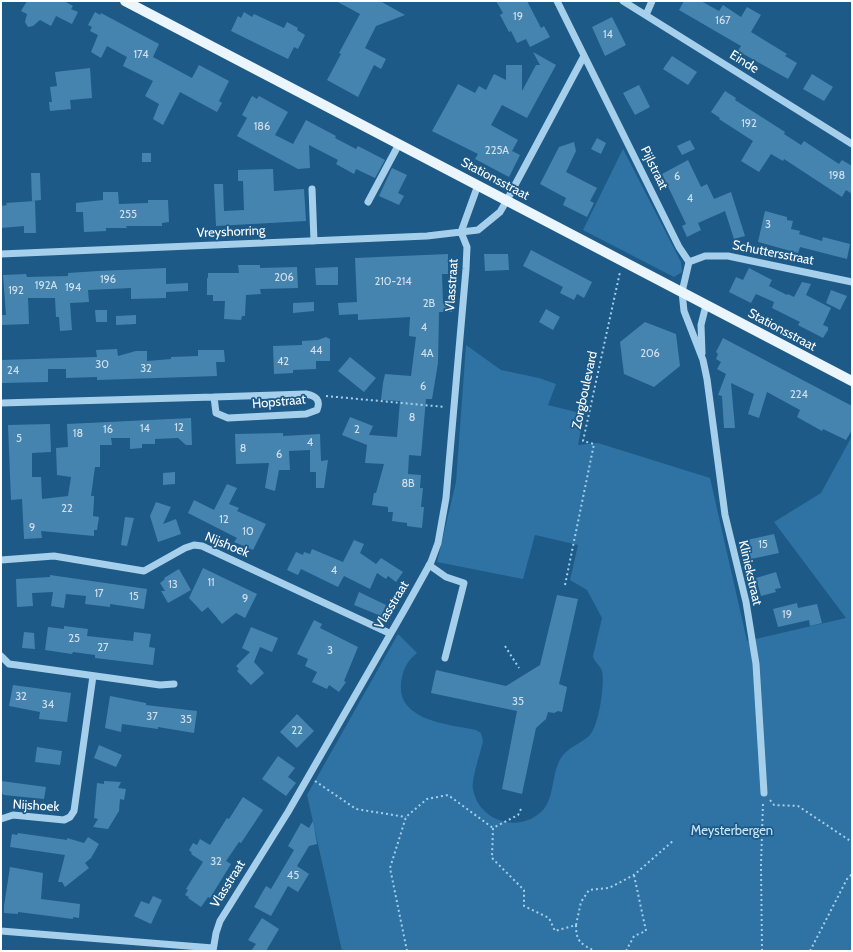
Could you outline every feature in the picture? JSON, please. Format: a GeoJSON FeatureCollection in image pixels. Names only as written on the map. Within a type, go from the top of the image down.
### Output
{"type":"FeatureCollection","features":[{"type":"Feature","properties":{"kind":"main road","name":"Stationsstraat"},"geometry":{"type":"LineString","coordinates":[[125,1],[852,381]]}},
{"type":"Feature","properties":{"kind":"street","name":"Pijlstraat"},"geometry":{"type":"LineString","coordinates":[[557,1],[679,247],[689,262]]}},
{"type":"Feature","properties":{"kind":"street","name":"Einde"},"geometry":{"type":"LineString","coordinates":[[623,1],[852,144]]}},
{"type":"Feature","properties":{"kind":"street"},"geometry":{"type":"LineString","coordinates":[[646,15],[652,1]]}},
{"type":"Feature","properties":{"kind":"street"},"geometry":{"type":"LineString","coordinates":[[507,200],[584,56]]}},
{"type":"Feature","properties":{"kind":"street"},"geometry":{"type":"LineString","coordinates":[[368,202],[399,144]]}},
{"type":"Feature","properties":{"kind":"street"},"geometry":{"type":"LineString","coordinates":[[461,232],[478,185]]}},
{"type":"Feature","properties":{"kind":"street"},"geometry":{"type":"LineString","coordinates":[[312,189],[314,241]]}},
{"type":"Feature","properties":{"kind":"street","name":"Vreyshorring"},"geometry":{"type":"LineString","coordinates":[[1,254],[427,236],[478,230],[500,212],[507,200]]}},
{"type":"Feature","properties":{"kind":"street","name":"Vlasstraat"},"geometry":{"type":"LineString","coordinates":[[213,950],[220,921],[308,776],[429,565],[438,543],[446,498],[466,261],[467,247],[461,232]]}},
{"type":"Feature","properties":{"kind":"street","name":"Schuttersstraat"},"geometry":{"type":"LineString","coordinates":[[689,262],[705,256],[728,256],[852,282]]}},
{"type":"Feature","properties":{"kind":"street"},"geometry":{"type":"LineString","coordinates":[[682,292],[689,262]]}},
{"type":"Feature","properties":{"kind":"street","name":"Kliniekstraat"},"geometry":{"type":"LineString","coordinates":[[682,292],[684,311],[703,360]]}},
{"type":"Feature","properties":{"kind":"street","name":"Kliniekstraat"},"geometry":{"type":"LineString","coordinates":[[706,305],[701,324],[703,360],[707,379],[725,515],[746,602],[756,664],[764,793]]}},
{"type":"Feature","properties":{"kind":"street","name":"Hopstraat"},"geometry":{"type":"LineString","coordinates":[[1,404],[214,397],[314,395],[318,399],[319,405],[317,410],[306,414],[228,418],[216,414],[214,397]]}},
{"type":"Feature","properties":{"kind":"street","name":"Nijshoek"},"geometry":{"type":"LineString","coordinates":[[1,560],[54,556],[144,571],[185,548],[194,545],[202,546],[389,633]]}},
{"type":"Feature","properties":{"kind":"street"},"geometry":{"type":"LineString","coordinates":[[429,565],[446,577],[464,583],[446,658]]}},
{"type":"Feature","properties":{"kind":"street"},"geometry":{"type":"LineString","coordinates":[[1,656],[9,664],[160,686],[174,684]]}},
{"type":"Feature","properties":{"kind":"street","name":"Nijshoek"},"geometry":{"type":"LineString","coordinates":[[1,819],[13,815],[64,820],[74,811],[93,676]]}},
{"type":"Feature","properties":{"kind":"street"},"geometry":{"type":"LineString","coordinates":[[1,931],[213,950]]}},
{"type":"Feature","properties":{"kind":"path","name":"Zorgboulevard"},"geometry":{"type":"LineString","coordinates":[[565,585],[594,444],[583,441],[622,261]]}},
{"type":"Feature","properties":{"kind":"path"},"geometry":{"type":"LineString","coordinates":[[314,395],[454,408]]}},
{"type":"Feature","properties":{"kind":"path"},"geometry":{"type":"LineString","coordinates":[[505,646],[519,668]]}},
{"type":"Feature","properties":{"kind":"path"},"geometry":{"type":"LineString","coordinates":[[308,776],[356,809],[406,817]]}},
{"type":"Feature","properties":{"kind":"path"},"geometry":{"type":"LineString","coordinates":[[764,793],[774,805],[798,806],[852,842]]}},
{"type":"Feature","properties":{"kind":"path"},"geometry":{"type":"LineString","coordinates":[[762,951],[761,865],[764,793]]}},
{"type":"Feature","properties":{"kind":"path"},"geometry":{"type":"LineString","coordinates":[[407,951],[390,868],[406,817],[427,800],[448,795],[493,828]]}},
{"type":"Feature","properties":{"kind":"path"},"geometry":{"type":"LineString","coordinates":[[493,828],[518,815],[521,809]]}},
{"type":"Feature","properties":{"kind":"path"},"geometry":{"type":"LineString","coordinates":[[493,828],[492,858],[524,890],[524,906],[549,918],[555,931],[576,925]]}},
{"type":"Feature","properties":{"kind":"path"},"geometry":{"type":"LineString","coordinates":[[595,951],[582,944],[576,936],[576,925],[581,902],[589,890],[609,888],[634,875],[674,840]]}},
{"type":"Feature","properties":{"kind":"path"},"geometry":{"type":"LineString","coordinates":[[810,951],[847,879],[852,874]]}},
{"type":"Feature","properties":{"kind":"path"},"geometry":{"type":"LineString","coordinates":[[610,951],[625,951],[634,936],[646,932],[634,875]]}},
{"type":"Feature","properties":{"kind":"green space"},"geometry":{"type":"Polygon","coordinates":[[[623,149],[681,262],[682,272],[674,277],[583,230],[623,149]]]}},
{"type":"Feature","properties":{"kind":"green space","name":"Meysterbergen"},"geometry":{"type":"Polygon","coordinates":[[[466,345],[501,370],[539,378],[556,384],[548,405],[584,414],[578,445],[598,443],[710,478],[747,641],[846,618],[774,522],[821,493],[852,436],[852,951],[342,951],[307,795],[398,634],[417,653],[407,663],[402,675],[402,697],[408,707],[417,714],[428,719],[476,730],[481,733],[483,741],[475,772],[473,789],[476,800],[482,809],[490,816],[510,823],[531,819],[541,812],[549,800],[558,764],[561,758],[567,751],[589,736],[596,724],[598,715],[603,677],[602,671],[593,656],[602,618],[587,590],[570,580],[578,545],[535,535],[523,579],[437,562],[456,482],[466,345]]]}},
{"type":"Feature","properties":{"kind":"building"},"geometry":{"type":"Polygon","coordinates":[[[27,1],[64,1],[73,6],[71,9],[78,12],[72,24],[56,16],[51,26],[40,20],[33,26],[28,27],[25,22],[27,14],[21,11],[27,1]]]}},
{"type":"Feature","properties":{"kind":"building"},"geometry":{"type":"Polygon","coordinates":[[[336,1],[380,1],[405,15],[376,26],[365,48],[386,59],[381,69],[374,65],[358,97],[327,80],[341,54],[339,53],[360,14],[336,1]]]}},
{"type":"Feature","properties":{"kind":"building"},"geometry":{"type":"Polygon","coordinates":[[[496,1],[527,1],[541,28],[544,26],[550,37],[530,47],[526,39],[517,43],[500,15],[503,13],[496,1]]]}},
{"type":"Feature","properties":{"kind":"building"},"geometry":{"type":"Polygon","coordinates":[[[684,1],[701,1],[719,11],[723,5],[741,17],[747,7],[761,15],[751,32],[787,54],[785,56],[797,63],[788,79],[738,51],[741,46],[679,10],[684,1]]]}},
{"type":"Feature","properties":{"kind":"building"},"geometry":{"type":"Polygon","coordinates":[[[95,12],[100,15],[101,13],[159,44],[153,57],[192,78],[199,65],[229,81],[219,101],[222,103],[217,112],[180,92],[163,125],[153,119],[159,104],[145,96],[153,81],[123,66],[127,57],[107,46],[101,58],[91,52],[98,35],[90,31],[92,27],[88,25],[95,12]]]}},
{"type":"Feature","properties":{"kind":"building"},"geometry":{"type":"Polygon","coordinates":[[[244,12],[252,17],[254,14],[284,28],[287,22],[298,28],[297,30],[305,35],[298,49],[294,47],[288,59],[231,31],[238,16],[241,18],[244,12]]]}},
{"type":"Feature","properties":{"kind":"building"},"geometry":{"type":"Polygon","coordinates":[[[612,17],[626,45],[605,56],[592,27],[612,17]]]}},
{"type":"Feature","properties":{"kind":"building"},"geometry":{"type":"Polygon","coordinates":[[[533,52],[556,65],[527,118],[502,105],[491,125],[518,140],[512,151],[520,155],[509,177],[475,159],[478,154],[432,131],[458,84],[475,93],[479,86],[486,90],[494,74],[506,80],[506,65],[522,65],[522,91],[536,65],[540,65],[533,52]]]}},
{"type":"Feature","properties":{"kind":"building"},"geometry":{"type":"Polygon","coordinates":[[[672,56],[697,72],[688,85],[663,69],[672,56]]]}},
{"type":"Feature","properties":{"kind":"building"},"geometry":{"type":"Polygon","coordinates":[[[90,68],[92,98],[70,100],[71,109],[50,111],[49,102],[52,102],[50,87],[57,86],[55,72],[90,68]]]}},
{"type":"Feature","properties":{"kind":"building"},"geometry":{"type":"Polygon","coordinates":[[[812,74],[833,87],[824,101],[803,89],[812,74]]]}},
{"type":"Feature","properties":{"kind":"building"},"geometry":{"type":"Polygon","coordinates":[[[639,85],[650,107],[635,115],[623,93],[639,85]]]}},
{"type":"Feature","properties":{"kind":"building"},"geometry":{"type":"Polygon","coordinates":[[[725,91],[736,98],[735,100],[785,132],[784,134],[801,145],[804,141],[839,164],[842,160],[852,166],[852,194],[846,190],[842,197],[784,159],[783,161],[771,154],[759,172],[741,161],[753,141],[719,119],[720,118],[711,112],[725,91]]]}},
{"type":"Feature","properties":{"kind":"building"},"geometry":{"type":"Polygon","coordinates":[[[252,96],[257,99],[259,96],[288,112],[275,135],[293,144],[306,120],[336,136],[335,138],[356,149],[358,146],[385,160],[375,178],[356,169],[354,174],[336,164],[338,160],[309,145],[310,168],[298,169],[237,136],[247,118],[242,115],[252,96]]]}},
{"type":"Feature","properties":{"kind":"building"},"geometry":{"type":"Polygon","coordinates":[[[597,138],[606,143],[601,154],[591,149],[597,138]]]}},
{"type":"Feature","properties":{"kind":"building"},"geometry":{"type":"Polygon","coordinates":[[[690,140],[695,149],[682,155],[677,146],[690,140]]]}},
{"type":"Feature","properties":{"kind":"building"},"geometry":{"type":"Polygon","coordinates":[[[574,142],[576,151],[566,172],[597,188],[590,201],[594,203],[587,217],[563,205],[566,198],[540,184],[559,147],[574,142]]]}},
{"type":"Feature","properties":{"kind":"building"},"geometry":{"type":"Polygon","coordinates":[[[142,153],[151,153],[151,162],[142,162],[142,153]]]}},
{"type":"Feature","properties":{"kind":"building"},"geometry":{"type":"Polygon","coordinates":[[[688,160],[701,187],[707,184],[714,199],[731,192],[745,236],[734,239],[725,211],[698,223],[701,230],[687,237],[682,226],[686,224],[662,174],[688,160]]]}},
{"type":"Feature","properties":{"kind":"building"},"geometry":{"type":"Polygon","coordinates":[[[392,168],[407,175],[398,193],[404,196],[399,205],[379,196],[392,168]]]}},
{"type":"Feature","properties":{"kind":"building"},"geometry":{"type":"Polygon","coordinates":[[[273,169],[274,191],[304,189],[306,221],[216,226],[214,184],[223,184],[224,211],[244,210],[243,181],[238,181],[238,170],[273,169]]]}},
{"type":"Feature","properties":{"kind":"building"},"geometry":{"type":"Polygon","coordinates":[[[31,173],[40,173],[41,200],[32,201],[31,173]]]}},
{"type":"Feature","properties":{"kind":"building"},"geometry":{"type":"Polygon","coordinates":[[[103,192],[118,192],[119,204],[148,203],[148,200],[168,200],[169,222],[162,223],[162,226],[126,226],[127,228],[106,228],[106,231],[84,232],[83,212],[76,212],[76,203],[103,200],[103,192]]]}},
{"type":"Feature","properties":{"kind":"building"},"geometry":{"type":"Polygon","coordinates":[[[35,201],[36,233],[24,233],[24,226],[1,228],[1,206],[7,205],[6,203],[35,201]]]}},
{"type":"Feature","properties":{"kind":"building"},"geometry":{"type":"Polygon","coordinates":[[[765,211],[787,217],[787,220],[793,221],[791,229],[800,231],[799,234],[822,241],[823,237],[850,244],[847,259],[800,247],[798,253],[758,242],[765,211]]]}},
{"type":"Feature","properties":{"kind":"building"},"geometry":{"type":"Polygon","coordinates":[[[531,250],[592,282],[584,298],[577,294],[574,300],[560,293],[563,287],[523,266],[531,250]]]}},
{"type":"Feature","properties":{"kind":"building"},"geometry":{"type":"Polygon","coordinates":[[[448,254],[448,274],[442,274],[443,303],[452,303],[452,312],[439,312],[438,363],[432,399],[426,399],[421,456],[409,455],[408,474],[421,475],[420,488],[423,488],[421,507],[424,507],[422,528],[407,526],[407,523],[392,521],[393,512],[388,512],[388,507],[372,505],[374,493],[376,493],[384,464],[365,463],[367,445],[342,435],[350,417],[373,426],[369,435],[397,437],[400,401],[381,400],[385,374],[411,376],[416,337],[409,336],[410,317],[358,320],[358,314],[339,315],[338,303],[357,302],[355,258],[448,254]]]}},
{"type":"Feature","properties":{"kind":"building"},"geometry":{"type":"Polygon","coordinates":[[[484,254],[508,254],[509,270],[485,271],[484,254]]]}},
{"type":"Feature","properties":{"kind":"building"},"geometry":{"type":"Polygon","coordinates":[[[238,265],[260,265],[260,268],[297,267],[298,288],[260,289],[261,294],[246,295],[245,316],[242,316],[241,320],[224,319],[225,301],[213,301],[213,295],[207,295],[208,273],[239,273],[238,265]]]}},
{"type":"Feature","properties":{"kind":"building"},"geometry":{"type":"Polygon","coordinates":[[[338,267],[338,285],[316,285],[315,268],[338,267]]]}},
{"type":"Feature","properties":{"kind":"building"},"geometry":{"type":"Polygon","coordinates":[[[166,268],[166,284],[188,283],[188,291],[166,292],[166,298],[131,299],[131,288],[88,290],[89,302],[70,303],[72,330],[60,331],[59,317],[56,317],[55,298],[28,298],[29,324],[1,325],[1,315],[6,315],[3,275],[26,274],[27,277],[68,276],[68,273],[166,268]]]}},
{"type":"Feature","properties":{"kind":"building"},"geometry":{"type":"Polygon","coordinates":[[[749,268],[772,280],[769,286],[794,297],[802,282],[811,284],[806,295],[831,308],[823,325],[828,327],[828,330],[823,338],[798,325],[800,322],[772,308],[774,302],[756,294],[751,303],[729,292],[736,277],[743,280],[749,268]]]}},
{"type":"Feature","properties":{"kind":"building"},"geometry":{"type":"Polygon","coordinates":[[[831,290],[847,296],[840,310],[826,303],[831,290]]]}},
{"type":"Feature","properties":{"kind":"building"},"geometry":{"type":"Polygon","coordinates":[[[314,302],[314,311],[293,313],[293,303],[314,302]]]}},
{"type":"Feature","properties":{"kind":"building"},"geometry":{"type":"Polygon","coordinates":[[[546,309],[560,317],[553,330],[539,322],[546,309]]]}},
{"type":"Feature","properties":{"kind":"building"},"geometry":{"type":"Polygon","coordinates":[[[95,310],[107,310],[107,322],[96,322],[95,310]]]}},
{"type":"Feature","properties":{"kind":"building"},"geometry":{"type":"Polygon","coordinates":[[[136,315],[136,324],[116,325],[116,316],[136,315]]]}},
{"type":"Feature","properties":{"kind":"building"},"geometry":{"type":"Polygon","coordinates":[[[645,322],[676,334],[680,366],[654,387],[624,374],[620,342],[645,322]]]}},
{"type":"Feature","properties":{"kind":"building"},"geometry":{"type":"Polygon","coordinates":[[[326,337],[330,339],[330,361],[316,361],[316,369],[293,370],[293,373],[274,374],[273,346],[302,345],[302,341],[318,340],[326,337]]]}},
{"type":"Feature","properties":{"kind":"building"},"geometry":{"type":"Polygon","coordinates":[[[723,338],[852,406],[852,430],[846,440],[823,429],[822,431],[797,417],[800,410],[767,392],[759,418],[748,414],[754,394],[731,383],[735,428],[724,428],[722,396],[718,395],[726,374],[717,369],[721,362],[716,359],[718,354],[716,352],[723,338]]]}},
{"type":"Feature","properties":{"kind":"building"},"geometry":{"type":"Polygon","coordinates":[[[117,349],[118,356],[136,351],[147,351],[147,361],[171,359],[171,357],[198,356],[198,350],[224,350],[225,362],[216,362],[217,376],[97,380],[97,377],[66,378],[66,369],[48,369],[48,382],[1,383],[1,360],[97,357],[96,350],[117,349]]]}},
{"type":"Feature","properties":{"kind":"building"},"geometry":{"type":"Polygon","coordinates":[[[350,357],[376,378],[364,392],[338,371],[350,357]]]}},
{"type":"Feature","properties":{"kind":"building"},"geometry":{"type":"Polygon","coordinates":[[[191,418],[192,445],[186,445],[178,438],[155,439],[155,444],[142,444],[142,448],[130,449],[130,438],[111,438],[112,445],[100,445],[100,467],[95,467],[91,496],[94,496],[93,516],[99,517],[97,530],[94,530],[94,536],[41,531],[42,538],[24,539],[22,499],[11,500],[8,425],[50,424],[51,452],[32,453],[32,477],[41,477],[42,499],[68,496],[71,477],[57,475],[56,448],[68,447],[67,424],[191,418]]]}},
{"type":"Feature","properties":{"kind":"building"},"geometry":{"type":"Polygon","coordinates":[[[283,433],[283,436],[320,434],[321,461],[328,460],[324,488],[316,488],[316,472],[310,472],[310,450],[289,451],[290,470],[279,470],[275,491],[265,488],[269,463],[236,464],[235,434],[283,433]]]}},
{"type":"Feature","properties":{"kind":"building"},"geometry":{"type":"Polygon","coordinates":[[[175,472],[175,484],[163,485],[163,473],[175,472]]]}},
{"type":"Feature","properties":{"kind":"building"},"geometry":{"type":"Polygon","coordinates":[[[227,484],[237,488],[229,504],[239,508],[237,511],[266,524],[253,550],[234,542],[237,538],[188,513],[194,500],[214,510],[227,484]]]}},
{"type":"Feature","properties":{"kind":"building"},"geometry":{"type":"Polygon","coordinates":[[[156,502],[171,507],[163,524],[176,519],[181,534],[158,542],[150,516],[156,502]]]}},
{"type":"Feature","properties":{"kind":"building"},"geometry":{"type":"Polygon","coordinates":[[[125,517],[134,518],[127,546],[121,545],[125,517]]]}},
{"type":"Feature","properties":{"kind":"building"},"geometry":{"type":"Polygon","coordinates":[[[774,534],[779,553],[751,559],[747,540],[774,534]]]}},
{"type":"Feature","properties":{"kind":"building"},"geometry":{"type":"Polygon","coordinates":[[[354,540],[364,544],[360,553],[376,564],[381,558],[403,572],[396,582],[388,576],[386,579],[377,573],[370,589],[344,576],[338,587],[301,569],[298,575],[287,570],[296,552],[303,555],[304,552],[310,554],[312,549],[343,562],[354,540]]]}},
{"type":"Feature","properties":{"kind":"building"},"geometry":{"type":"Polygon","coordinates":[[[203,568],[257,594],[245,618],[236,613],[222,624],[208,607],[202,612],[189,598],[203,568]]]}},
{"type":"Feature","properties":{"kind":"building"},"geometry":{"type":"Polygon","coordinates":[[[179,569],[191,590],[168,603],[161,591],[165,591],[160,583],[165,579],[164,578],[179,569]]]}},
{"type":"Feature","properties":{"kind":"building"},"geometry":{"type":"Polygon","coordinates":[[[776,572],[781,588],[775,589],[776,592],[761,596],[756,578],[776,572]]]}},
{"type":"Feature","properties":{"kind":"building"},"geometry":{"type":"Polygon","coordinates":[[[50,575],[147,589],[144,609],[110,604],[110,607],[85,604],[86,596],[66,594],[64,608],[51,606],[53,592],[32,593],[33,606],[17,607],[16,579],[50,577],[50,575]]]}},
{"type":"Feature","properties":{"kind":"building"},"geometry":{"type":"Polygon","coordinates":[[[359,592],[386,605],[381,616],[354,605],[359,592]]]}},
{"type":"Feature","properties":{"kind":"building"},"geometry":{"type":"Polygon","coordinates":[[[557,595],[578,599],[559,684],[567,687],[562,712],[548,712],[546,719],[536,728],[522,794],[502,789],[517,711],[431,693],[436,670],[506,686],[540,665],[557,595]]]}},
{"type":"Feature","properties":{"kind":"building"},"geometry":{"type":"Polygon","coordinates":[[[797,603],[798,608],[817,604],[822,623],[810,626],[809,620],[778,627],[773,609],[797,603]]]}},
{"type":"Feature","properties":{"kind":"building"},"geometry":{"type":"Polygon","coordinates":[[[314,620],[322,624],[320,628],[358,647],[344,681],[346,682],[339,692],[329,685],[327,689],[312,682],[317,672],[305,666],[308,659],[297,654],[314,620]]]}},
{"type":"Feature","properties":{"kind":"building"},"geometry":{"type":"Polygon","coordinates":[[[64,626],[88,629],[87,636],[133,641],[134,632],[151,634],[149,647],[155,648],[153,665],[95,658],[95,655],[73,652],[72,654],[45,650],[48,627],[64,629],[64,626]]]}},
{"type":"Feature","properties":{"kind":"building"},"geometry":{"type":"Polygon","coordinates":[[[251,627],[278,638],[272,652],[260,647],[254,662],[264,673],[251,685],[237,671],[239,669],[236,666],[250,652],[242,648],[251,627]]]}},
{"type":"Feature","properties":{"kind":"building"},"geometry":{"type":"Polygon","coordinates":[[[24,632],[34,633],[35,649],[22,648],[24,632]]]}},
{"type":"Feature","properties":{"kind":"building"},"geometry":{"type":"Polygon","coordinates":[[[13,685],[71,693],[67,722],[39,719],[40,712],[9,706],[13,685]]]}},
{"type":"Feature","properties":{"kind":"building"},"geometry":{"type":"Polygon","coordinates":[[[110,696],[146,703],[146,705],[197,711],[194,733],[158,727],[158,729],[122,724],[121,732],[105,728],[110,696]]]}},
{"type":"Feature","properties":{"kind":"building"},"geometry":{"type":"Polygon","coordinates":[[[297,714],[314,731],[297,748],[280,732],[297,714]]]}},
{"type":"Feature","properties":{"kind":"building"},"geometry":{"type":"Polygon","coordinates":[[[99,745],[122,755],[116,767],[94,758],[99,745]]]}},
{"type":"Feature","properties":{"kind":"building"},"geometry":{"type":"Polygon","coordinates":[[[37,747],[62,751],[60,765],[35,762],[37,747]]]}},
{"type":"Feature","properties":{"kind":"building"},"geometry":{"type":"Polygon","coordinates":[[[278,756],[295,768],[288,777],[296,783],[286,796],[262,779],[278,756]]]}},
{"type":"Feature","properties":{"kind":"building"},"geometry":{"type":"Polygon","coordinates":[[[1,781],[46,787],[44,799],[4,795],[1,793],[1,781]]]}},
{"type":"Feature","properties":{"kind":"building"},"geometry":{"type":"Polygon","coordinates":[[[104,781],[121,782],[118,788],[126,789],[124,800],[120,799],[119,811],[108,829],[93,827],[98,819],[94,818],[97,783],[104,784],[104,781]]]}},
{"type":"Feature","properties":{"kind":"building"},"geometry":{"type":"Polygon","coordinates":[[[243,797],[263,810],[241,843],[239,842],[226,861],[231,864],[210,898],[208,897],[201,907],[185,895],[188,890],[186,889],[203,862],[191,854],[192,853],[189,850],[193,843],[197,845],[200,839],[210,845],[227,818],[229,819],[243,797]]]}},
{"type":"Feature","properties":{"kind":"building"},"geometry":{"type":"Polygon","coordinates":[[[313,821],[317,844],[309,846],[297,866],[309,874],[298,892],[288,886],[271,916],[254,907],[266,886],[271,889],[294,850],[288,846],[301,823],[309,828],[313,821]]]}},
{"type":"Feature","properties":{"kind":"building"},"geometry":{"type":"Polygon","coordinates":[[[18,833],[67,840],[67,838],[84,843],[88,837],[99,844],[91,858],[85,863],[89,868],[65,887],[62,882],[58,882],[65,855],[10,847],[12,834],[17,835],[18,833]]]}},
{"type":"Feature","properties":{"kind":"building"},"geometry":{"type":"Polygon","coordinates":[[[10,867],[43,873],[41,899],[80,904],[79,918],[73,917],[73,919],[18,912],[18,914],[4,913],[10,867]]]}},
{"type":"Feature","properties":{"kind":"building"},"geometry":{"type":"Polygon","coordinates":[[[153,896],[162,900],[151,924],[134,916],[141,901],[149,904],[153,896]]]}},
{"type":"Feature","properties":{"kind":"building"},"geometry":{"type":"Polygon","coordinates":[[[262,918],[279,929],[266,951],[251,951],[256,944],[248,940],[262,918]]]}}]}
